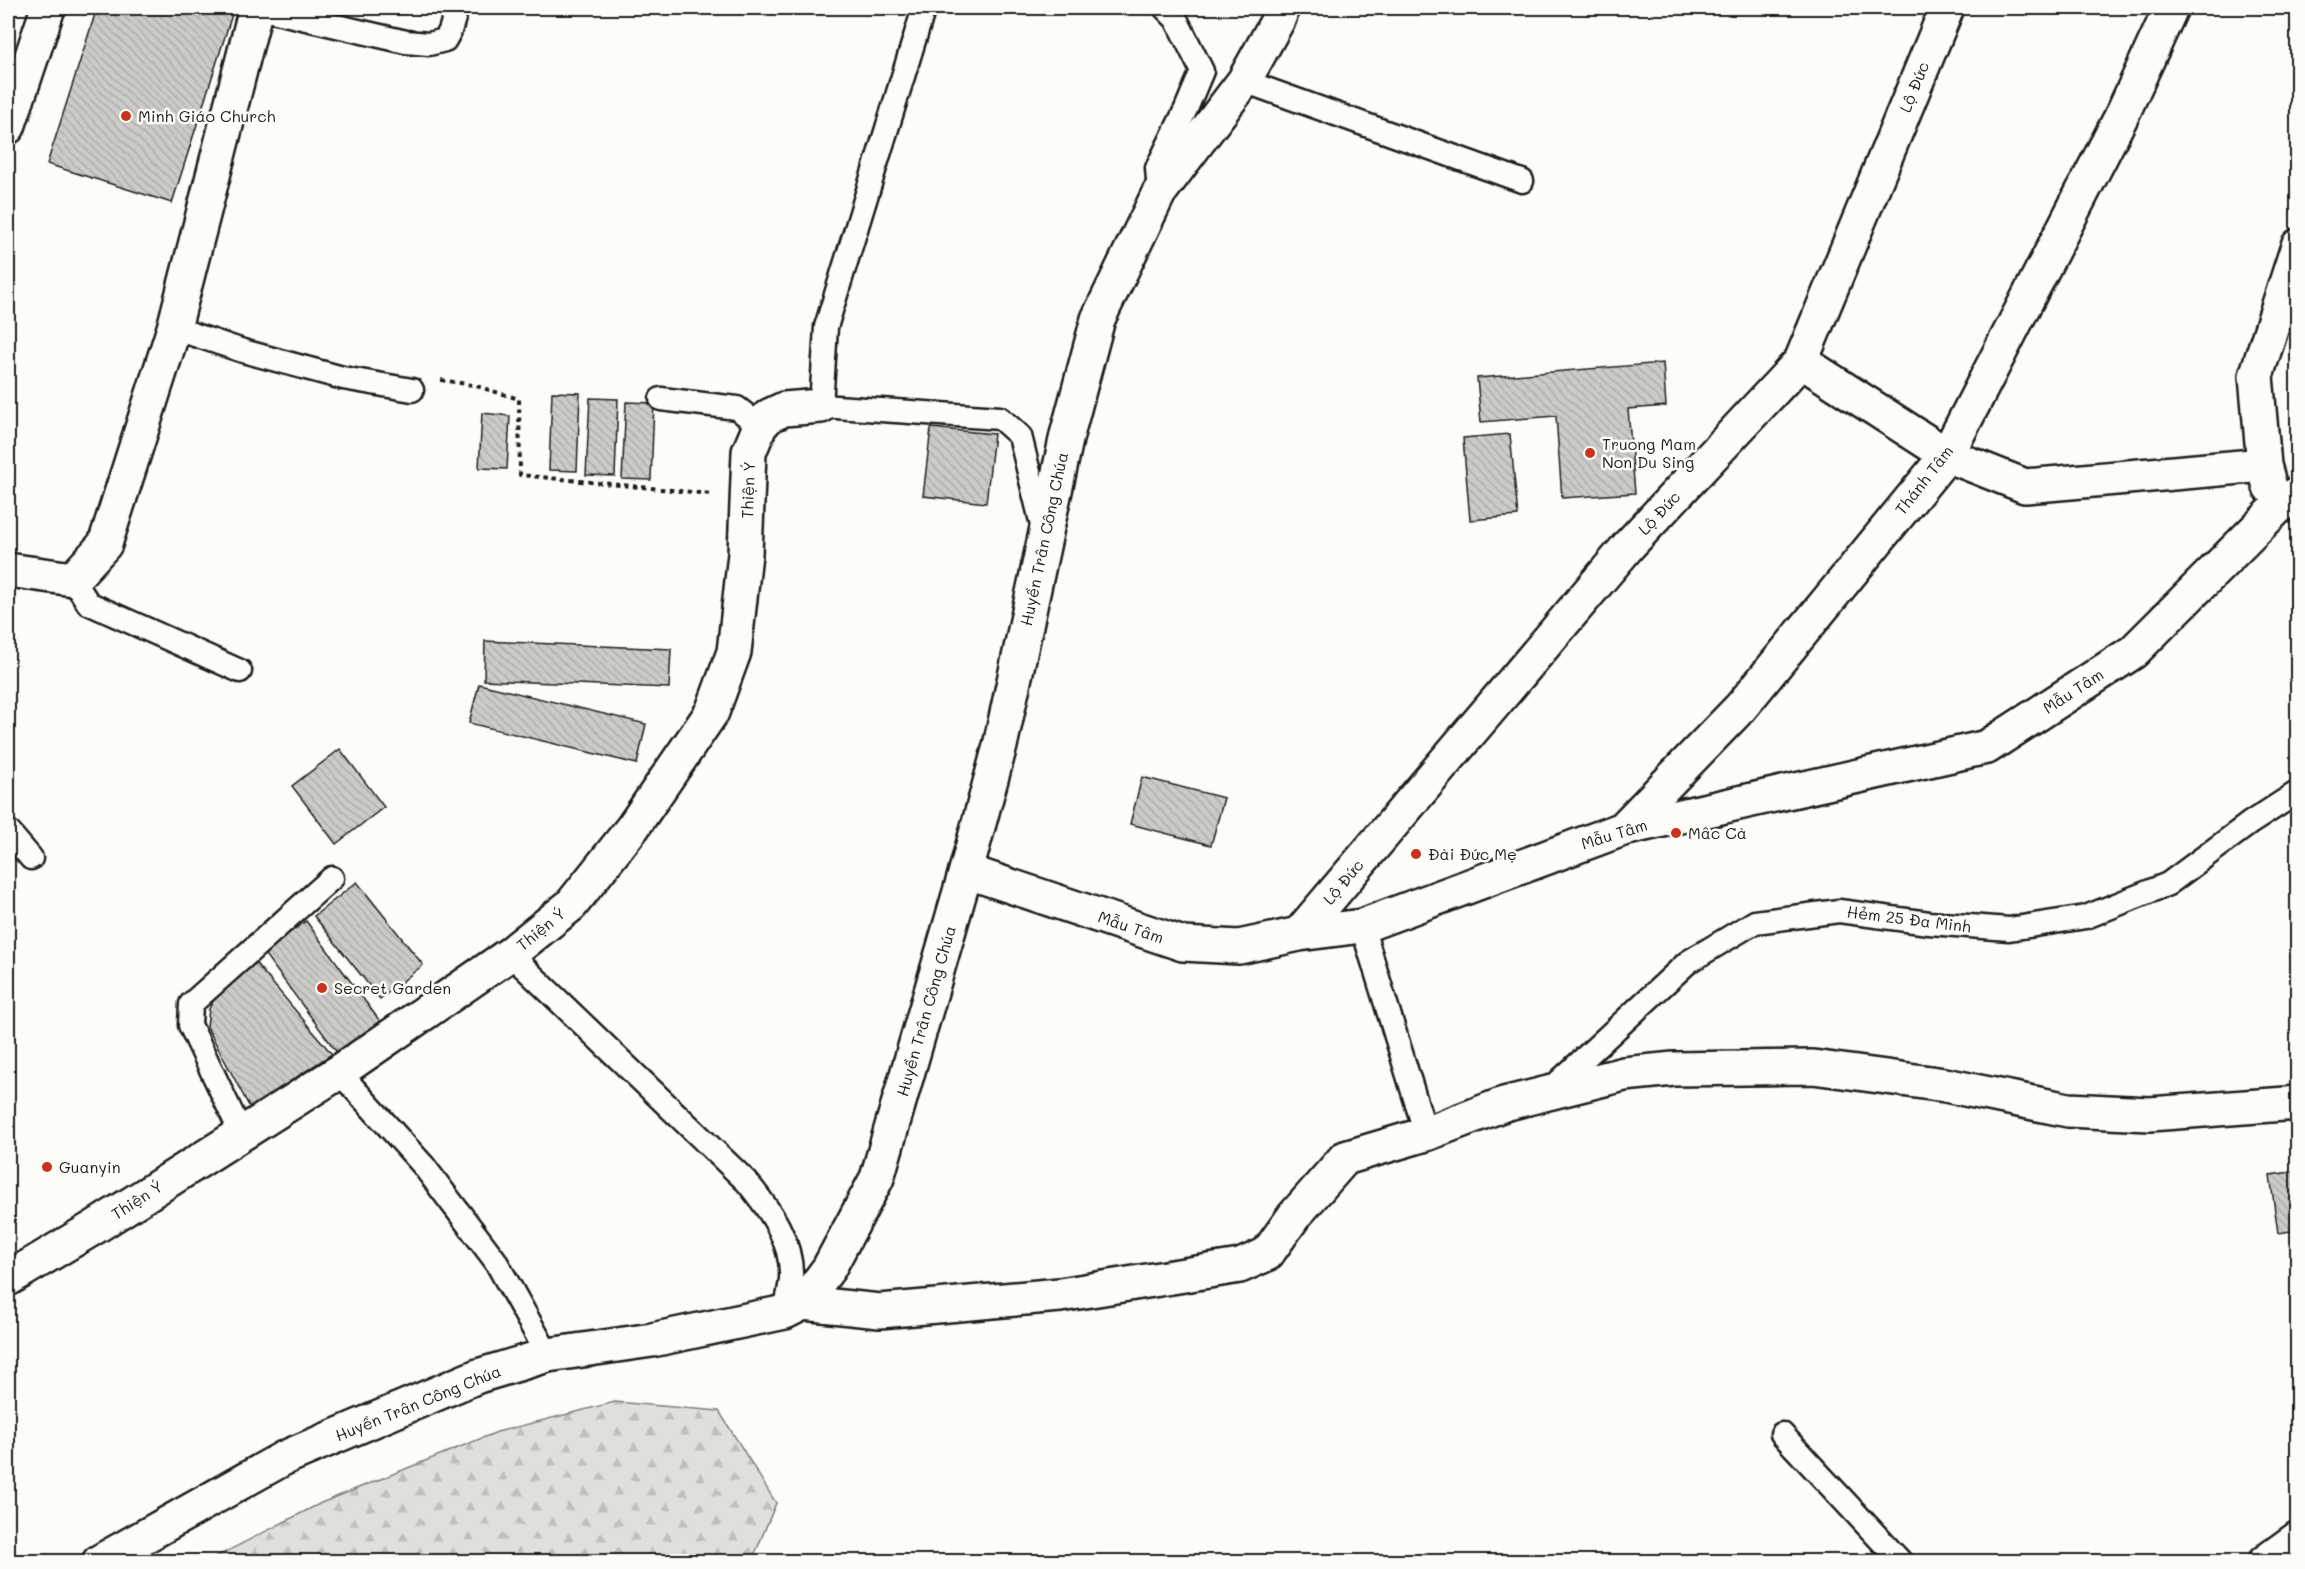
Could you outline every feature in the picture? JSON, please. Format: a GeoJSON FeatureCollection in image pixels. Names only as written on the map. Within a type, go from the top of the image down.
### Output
{"type":"FeatureCollection","features":[{"type":"Feature","properties":{"kind":"street"},"geometry":{"type":"LineString","coordinates":[[8,127],[48,8]]}},
{"type":"Feature","properties":{"kind":"street"},"geometry":{"type":"LineString","coordinates":[[8,570],[73,579],[105,544],[174,328],[258,8]]}},
{"type":"Feature","properties":{"kind":"street","name":"Huyền Trân Công Chúa"},"geometry":{"type":"LineString","coordinates":[[99,1562],[284,1458],[478,1376],[548,1355],[652,1340],[794,1307],[829,1268],[877,1178],[966,872],[999,746],[1066,435],[1098,319],[1159,193],[1244,81],[1279,18],[1282,8]]}},
{"type":"Feature","properties":{"kind":"street","name":"Lộ Đức"},"geometry":{"type":"LineString","coordinates":[[1299,934],[1629,545],[1801,361],[1947,8]]}},
{"type":"Feature","properties":{"kind":"street","name":"Thánh Tâm"},"geometry":{"type":"LineString","coordinates":[[1623,829],[1741,707],[1947,455],[2121,117],[2171,8]]}},
{"type":"Feature","properties":{"kind":"street"},"geometry":{"type":"LineString","coordinates":[[2287,501],[2264,465],[2256,376],[2298,246]]}},
{"type":"Feature","properties":{"kind":"street"},"geometry":{"type":"LineString","coordinates":[[1801,361],[1947,455],[2025,486],[2264,465]]}},
{"type":"Feature","properties":{"kind":"street"},"geometry":{"type":"LineString","coordinates":[[760,426],[769,416],[784,409],[821,406]]}},
{"type":"Feature","properties":{"kind":"street","name":"Thiện Ý"},"geometry":{"type":"LineString","coordinates":[[8,1278],[95,1227],[339,1072],[510,954],[571,905],[633,827],[712,712],[734,652],[745,554],[749,452],[760,426]]}},
{"type":"Feature","properties":{"kind":"street","name":"Mẫu Tâm"},"geometry":{"type":"LineString","coordinates":[[966,872],[1183,944],[1239,947],[1299,934],[1362,926],[1623,829],[1987,747],[2133,652],[2287,501]]}},
{"type":"Feature","properties":{"kind":"street"},"geometry":{"type":"LineString","coordinates":[[794,1307],[880,1311],[1060,1295],[1240,1266],[1267,1254],[1294,1216],[1345,1158],[1426,1134],[1504,1104],[1624,1074],[1674,1069],[1813,1067],[1946,1085],[2068,1110],[2150,1114],[2298,1103]]}},
{"type":"Feature","properties":{"kind":"street"},"geometry":{"type":"LineString","coordinates":[[2265,1562],[2298,1538]]}},
{"type":"Feature","properties":{"kind":"lane"},"geometry":{"type":"LineString","coordinates":[[258,8],[406,42],[429,44],[445,40],[457,8]]}},
{"type":"Feature","properties":{"kind":"lane"},"geometry":{"type":"LineString","coordinates":[[924,8],[826,327],[821,406],[1000,418],[1020,436],[1045,535]]}},
{"type":"Feature","properties":{"kind":"lane"},"geometry":{"type":"LineString","coordinates":[[1159,193],[1157,168],[1202,71],[1176,19],[1165,8]]}},
{"type":"Feature","properties":{"kind":"lane"},"geometry":{"type":"LineString","coordinates":[[1244,81],[1522,181]]}},
{"type":"Feature","properties":{"kind":"lane"},"geometry":{"type":"LineString","coordinates":[[174,328],[243,351],[343,378],[412,390]]}},
{"type":"Feature","properties":{"kind":"lane"},"geometry":{"type":"LineString","coordinates":[[661,399],[737,408],[760,426]]}},
{"type":"Feature","properties":{"kind":"lane"},"geometry":{"type":"LineString","coordinates":[[73,579],[88,603],[240,671]]}},
{"type":"Feature","properties":{"kind":"lane","name":"Hẻm 25 Đa Minh"},"geometry":{"type":"LineString","coordinates":[[1547,1094],[1688,962],[1755,922],[1839,911],[1929,923],[2009,929],[2086,917],[2168,884],[2250,823],[2298,792]]}},
{"type":"Feature","properties":{"kind":"lane"},"geometry":{"type":"LineString","coordinates":[[8,831],[30,858]]}},
{"type":"Feature","properties":{"kind":"lane"},"geometry":{"type":"LineString","coordinates":[[241,1133],[190,1025],[191,1005],[332,878]]}},
{"type":"Feature","properties":{"kind":"lane"},"geometry":{"type":"LineString","coordinates":[[1362,926],[1426,1134]]}},
{"type":"Feature","properties":{"kind":"lane"},"geometry":{"type":"LineString","coordinates":[[510,954],[605,1043],[754,1190],[773,1215],[787,1248],[794,1307]]}},
{"type":"Feature","properties":{"kind":"lane"},"geometry":{"type":"LineString","coordinates":[[339,1072],[423,1165],[495,1260],[548,1355]]}},
{"type":"Feature","properties":{"kind":"lane"},"geometry":{"type":"LineString","coordinates":[[1782,1434],[1901,1562]]}},
{"type":"Feature","properties":{"kind":"path"},"geometry":{"type":"LineString","coordinates":[[432,378],[473,385],[519,399],[520,475],[747,497]]}},
{"type":"Feature","properties":{"kind":"green space"},"geometry":{"type":"Polygon","coordinates":[[[615,1402],[719,1411],[776,1503],[752,1561],[208,1561],[321,1503],[497,1432],[615,1402]]]}},
{"type":"Feature","properties":{"kind":"building"},"geometry":{"type":"Polygon","coordinates":[[[97,8],[234,8],[172,203],[47,164],[97,8]]]}},
{"type":"Feature","properties":{"kind":"building"},"geometry":{"type":"Polygon","coordinates":[[[1663,363],[1666,406],[1628,409],[1635,493],[1562,498],[1556,416],[1481,422],[1477,378],[1663,363]]]}},
{"type":"Feature","properties":{"kind":"building"},"geometry":{"type":"Polygon","coordinates":[[[552,392],[580,393],[577,471],[549,470],[552,392]]]}},
{"type":"Feature","properties":{"kind":"building"},"geometry":{"type":"Polygon","coordinates":[[[590,398],[618,399],[615,476],[586,475],[590,398]]]}},
{"type":"Feature","properties":{"kind":"building"},"geometry":{"type":"Polygon","coordinates":[[[626,402],[654,403],[651,480],[622,479],[626,402]]]}},
{"type":"Feature","properties":{"kind":"building"},"geometry":{"type":"Polygon","coordinates":[[[482,413],[510,416],[507,469],[479,468],[482,413]]]}},
{"type":"Feature","properties":{"kind":"building"},"geometry":{"type":"Polygon","coordinates":[[[931,428],[994,434],[986,503],[923,496],[931,428]]]}},
{"type":"Feature","properties":{"kind":"building"},"geometry":{"type":"Polygon","coordinates":[[[1510,434],[1518,516],[1470,520],[1463,438],[1510,434]]]}},
{"type":"Feature","properties":{"kind":"building"},"geometry":{"type":"Polygon","coordinates":[[[485,641],[671,649],[669,688],[484,680],[485,641]]]}},
{"type":"Feature","properties":{"kind":"building"},"geometry":{"type":"Polygon","coordinates":[[[479,684],[646,724],[637,764],[469,723],[479,684]]]}},
{"type":"Feature","properties":{"kind":"building"},"geometry":{"type":"Polygon","coordinates":[[[340,749],[384,807],[336,844],[292,786],[340,749]]]}},
{"type":"Feature","properties":{"kind":"building"},"geometry":{"type":"Polygon","coordinates":[[[1142,777],[1224,798],[1211,845],[1130,824],[1142,777]]]}},
{"type":"Feature","properties":{"kind":"building"},"geometry":{"type":"Polygon","coordinates":[[[357,882],[423,965],[380,999],[314,916],[357,882]]]}},
{"type":"Feature","properties":{"kind":"building","name":"Secret Garden"},"geometry":{"type":"Polygon","coordinates":[[[306,921],[382,1024],[339,1055],[263,952],[306,921]]]}},
{"type":"Feature","properties":{"kind":"building"},"geometry":{"type":"Polygon","coordinates":[[[253,960],[332,1054],[250,1108],[207,1027],[209,1009],[216,995],[253,960]]]}},
{"type":"Feature","properties":{"kind":"building"},"geometry":{"type":"Polygon","coordinates":[[[2298,1171],[2298,1230],[2278,1233],[2270,1175],[2298,1171]]]}},
{"type":"Feature","properties":{"kind":"place","name":"Minh Giáo Church"},"geometry":{"type":"Point","coordinates":[126,116]}},
{"type":"Feature","properties":{"kind":"place","name":"Truong Mam Non Du Sing"},"geometry":{"type":"Point","coordinates":[1590,453]}},
{"type":"Feature","properties":{"kind":"place","name":"Mâc Cà"},"geometry":{"type":"Point","coordinates":[1676,833]}},
{"type":"Feature","properties":{"kind":"place","name":"Đài Đức Mẹ"},"geometry":{"type":"Point","coordinates":[1416,854]}},
{"type":"Feature","properties":{"kind":"place","name":"Secret Garden"},"geometry":{"type":"Point","coordinates":[322,988]}},
{"type":"Feature","properties":{"kind":"place","name":"Guanyin"},"geometry":{"type":"Point","coordinates":[47,1167]}}]}
